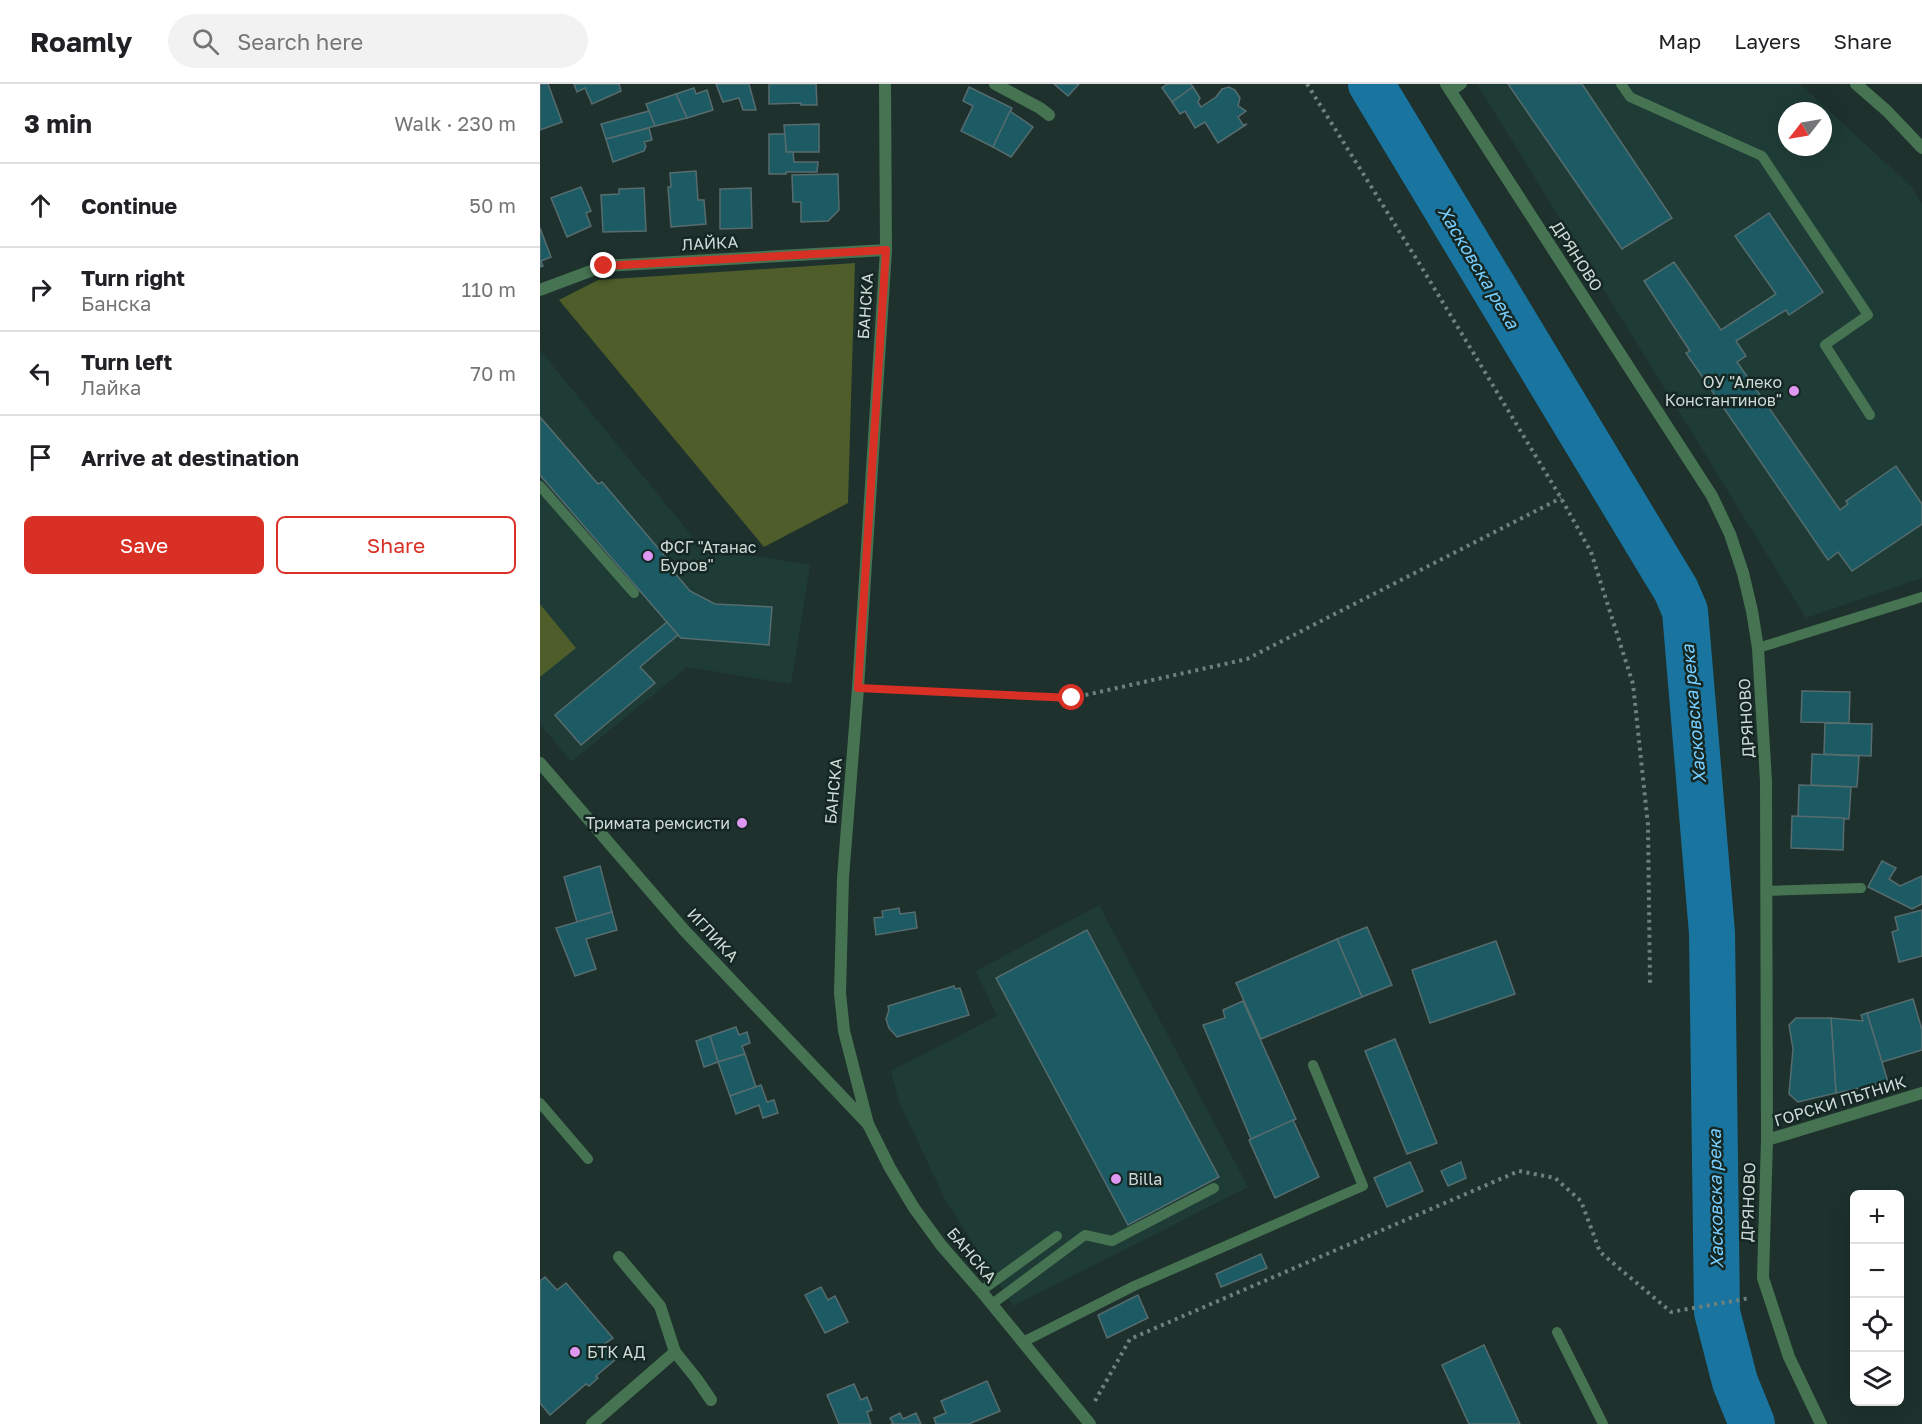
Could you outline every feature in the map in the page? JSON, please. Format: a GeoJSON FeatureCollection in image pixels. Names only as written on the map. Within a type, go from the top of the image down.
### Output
{"type":"FeatureCollection","features":[{"type":"Feature","properties":{"kind":"street","name":"БАНСКА"},"geometry":{"type":"LineString","coordinates":[[885,84],[886,250],[858,688],[843,878],[840,993],[844,1031],[868,1124],[890,1168],[914,1208],[941,1245],[1088,1421]]}},
{"type":"Feature","properties":{"kind":"street"},"geometry":{"type":"LineString","coordinates":[[995,84],[1050,115]]}},
{"type":"Feature","properties":{"kind":"street"},"geometry":{"type":"LineString","coordinates":[[1856,84],[1887,111],[1922,148]]}},
{"type":"Feature","properties":{"kind":"street","name":"ДРЯНОВО"},"geometry":{"type":"LineString","coordinates":[[1449,88],[1712,496],[1730,534],[1743,573],[1758,648],[1766,781],[1767,1140],[1762,1278],[1789,1358],[1821,1424]]}},
{"type":"Feature","properties":{"kind":"street","name":"ЛАЙКА"},"geometry":{"type":"LineString","coordinates":[[540,290],[604,266],[886,250]]}},
{"type":"Feature","properties":{"kind":"street","name":"ИГЛИКА"},"geometry":{"type":"LineString","coordinates":[[540,763],[684,930],[868,1124]]}},
{"type":"Feature","properties":{"kind":"street","name":"ГОРСКИ ПЪТНИК"},"geometry":{"type":"LineString","coordinates":[[1767,1140],[1922,1093]]}},
{"type":"Feature","properties":{"kind":"street"},"geometry":{"type":"LineString","coordinates":[[619,1257],[660,1306],[675,1352],[711,1400]]}},
{"type":"Feature","properties":{"kind":"street"},"geometry":{"type":"LineString","coordinates":[[592,1424],[675,1352]]}},
{"type":"Feature","properties":{"kind":"lane"},"geometry":{"type":"LineString","coordinates":[[1449,88],[1462,84]]}},
{"type":"Feature","properties":{"kind":"lane"},"geometry":{"type":"LineString","coordinates":[[1621,84],[1630,97],[1762,156],[1868,315],[1825,345],[1870,415]]}},
{"type":"Feature","properties":{"kind":"lane"},"geometry":{"type":"LineString","coordinates":[[540,486],[634,593]]}},
{"type":"Feature","properties":{"kind":"lane"},"geometry":{"type":"LineString","coordinates":[[1758,648],[1922,597]]}},
{"type":"Feature","properties":{"kind":"lane"},"geometry":{"type":"LineString","coordinates":[[1766,891],[1861,888]]}},
{"type":"Feature","properties":{"kind":"lane"},"geometry":{"type":"LineString","coordinates":[[1023,1342],[1134,1286],[1363,1186],[1313,1065]]}},
{"type":"Feature","properties":{"kind":"lane"},"geometry":{"type":"LineString","coordinates":[[540,1102],[588,1159]]}},
{"type":"Feature","properties":{"kind":"lane"},"geometry":{"type":"LineString","coordinates":[[992,1304],[1085,1235],[1112,1241],[1214,1188]]}},
{"type":"Feature","properties":{"kind":"lane"},"geometry":{"type":"LineString","coordinates":[[981,1292],[1057,1236]]}},
{"type":"Feature","properties":{"kind":"lane"},"geometry":{"type":"LineString","coordinates":[[1557,1332],[1603,1424]]}},
{"type":"Feature","properties":{"kind":"path"},"geometry":{"type":"LineString","coordinates":[[1307,84],[1419,263],[1561,498],[1590,552],[1632,684],[1648,825],[1650,983]]}},
{"type":"Feature","properties":{"kind":"path"},"geometry":{"type":"LineString","coordinates":[[858,688],[1072,698],[1247,658],[1561,498]]}},
{"type":"Feature","properties":{"kind":"path"},"geometry":{"type":"LineString","coordinates":[[1088,1421],[1130,1339],[1519,1171],[1555,1178],[1581,1201],[1600,1252],[1671,1312],[1755,1298]]}},
{"type":"Feature","properties":{"kind":"shaded area","name":"ОУ \"Алеко Константинов\""},"geometry":{"type":"Polygon","coordinates":[[[1477,84],[1800,84],[1820,102],[1778,102],[1778,156],[1832,156],[1832,113],[1912,187],[1922,204],[1922,578],[1806,618],[1477,84]]]}},
{"type":"Feature","properties":{"kind":"shaded area","name":"ФСГ \"Атанас Буров\""},"geometry":{"type":"Polygon","coordinates":[[[540,350],[701,547],[810,565],[791,684],[687,667],[571,762],[540,724],[540,350]]]}},
{"type":"Feature","properties":{"kind":"shaded area"},"geometry":{"type":"Polygon","coordinates":[[[1099,905],[1248,1187],[1013,1306],[945,1199],[899,1102],[891,1071],[997,1016],[976,971],[1099,905]]]}},
{"type":"Feature","properties":{"kind":"green space"},"geometry":{"type":"Polygon","coordinates":[[[855,263],[848,503],[764,547],[559,300],[598,280],[855,263]]]}},
{"type":"Feature","properties":{"kind":"green space"},"geometry":{"type":"Polygon","coordinates":[[[540,604],[576,648],[540,677],[540,604]]]}},
{"type":"Feature","properties":{"kind":"building"},"geometry":{"type":"Polygon","coordinates":[[[540,84],[548,84],[562,122],[540,130],[540,84]]]}},
{"type":"Feature","properties":{"kind":"building"},"geometry":{"type":"Polygon","coordinates":[[[574,84],[619,84],[621,91],[592,104],[585,88],[577,92],[574,84]]]}},
{"type":"Feature","properties":{"kind":"building"},"geometry":{"type":"Polygon","coordinates":[[[716,84],[749,84],[756,110],[743,110],[739,98],[723,102],[716,84]]]}},
{"type":"Feature","properties":{"kind":"building"},"geometry":{"type":"Polygon","coordinates":[[[769,84],[816,84],[817,105],[769,104],[769,84]]]}},
{"type":"Feature","properties":{"kind":"building"},"geometry":{"type":"Polygon","coordinates":[[[1054,84],[1079,84],[1068,96],[1054,84]]]}},
{"type":"Feature","properties":{"kind":"building"},"geometry":{"type":"Polygon","coordinates":[[[1167,84],[1191,84],[1193,87],[1172,102],[1162,88],[1167,84]]]}},
{"type":"Feature","properties":{"kind":"building"},"geometry":{"type":"Polygon","coordinates":[[[1508,84],[1582,84],[1672,218],[1622,249],[1508,84]]]}},
{"type":"Feature","properties":{"kind":"building"},"geometry":{"type":"Polygon","coordinates":[[[969,87],[1012,108],[993,147],[961,131],[973,106],[963,101],[969,87]]]}},
{"type":"Feature","properties":{"kind":"building"},"geometry":{"type":"Polygon","coordinates":[[[1193,87],[1200,98],[1198,102],[1201,107],[1216,97],[1222,89],[1229,87],[1235,90],[1240,98],[1238,106],[1246,111],[1238,117],[1243,125],[1247,124],[1218,143],[1205,122],[1195,128],[1185,111],[1180,114],[1172,102],[1193,87]]]}},
{"type":"Feature","properties":{"kind":"building"},"geometry":{"type":"Polygon","coordinates":[[[694,88],[696,94],[707,90],[713,110],[687,118],[676,94],[694,88]]]}},
{"type":"Feature","properties":{"kind":"building"},"geometry":{"type":"Polygon","coordinates":[[[676,94],[687,118],[655,126],[646,104],[676,94]]]}},
{"type":"Feature","properties":{"kind":"building"},"geometry":{"type":"Polygon","coordinates":[[[649,111],[655,126],[606,139],[601,124],[649,111]]]}},
{"type":"Feature","properties":{"kind":"building"},"geometry":{"type":"Polygon","coordinates":[[[1010,111],[1033,127],[1011,157],[993,147],[1010,111]]]}},
{"type":"Feature","properties":{"kind":"building"},"geometry":{"type":"Polygon","coordinates":[[[819,124],[819,152],[786,152],[784,125],[819,124]]]}},
{"type":"Feature","properties":{"kind":"building"},"geometry":{"type":"Polygon","coordinates":[[[649,128],[652,140],[644,142],[646,146],[644,151],[613,162],[606,139],[649,128]]]}},
{"type":"Feature","properties":{"kind":"building"},"geometry":{"type":"Polygon","coordinates":[[[769,134],[785,134],[786,152],[793,152],[794,162],[818,162],[817,172],[769,174],[769,134]]]}},
{"type":"Feature","properties":{"kind":"building"},"geometry":{"type":"Polygon","coordinates":[[[696,171],[698,200],[704,200],[706,224],[671,227],[668,187],[671,187],[670,173],[696,171]]]}},
{"type":"Feature","properties":{"kind":"building"},"geometry":{"type":"Polygon","coordinates":[[[838,174],[839,210],[828,221],[801,222],[801,202],[793,202],[792,175],[838,174]]]}},
{"type":"Feature","properties":{"kind":"building"},"geometry":{"type":"Polygon","coordinates":[[[581,187],[591,211],[586,213],[591,226],[567,237],[551,198],[581,187]]]}},
{"type":"Feature","properties":{"kind":"building"},"geometry":{"type":"Polygon","coordinates":[[[644,188],[646,231],[603,232],[601,195],[619,194],[619,189],[644,188]]]}},
{"type":"Feature","properties":{"kind":"building"},"geometry":{"type":"Polygon","coordinates":[[[751,188],[752,228],[720,229],[720,189],[751,188]]]}},
{"type":"Feature","properties":{"kind":"building"},"geometry":{"type":"Polygon","coordinates":[[[1769,213],[1823,292],[1789,315],[1786,310],[1736,341],[1746,356],[1737,362],[1840,510],[1848,504],[1846,501],[1896,466],[1922,504],[1922,524],[1852,571],[1838,552],[1828,560],[1686,353],[1690,351],[1644,281],[1674,262],[1721,330],[1776,294],[1735,236],[1769,213]]]}},
{"type":"Feature","properties":{"kind":"building"},"geometry":{"type":"Polygon","coordinates":[[[540,228],[551,257],[541,261],[543,266],[540,267],[540,228]]]}},
{"type":"Feature","properties":{"kind":"building"},"geometry":{"type":"Polygon","coordinates":[[[540,417],[598,484],[602,482],[670,562],[668,565],[690,591],[715,604],[772,607],[769,645],[681,638],[540,475],[540,417]]]}},
{"type":"Feature","properties":{"kind":"building"},"geometry":{"type":"Polygon","coordinates":[[[667,622],[678,635],[640,667],[655,683],[581,745],[555,715],[667,622]]]}},
{"type":"Feature","properties":{"kind":"building"},"geometry":{"type":"Polygon","coordinates":[[[1802,691],[1850,692],[1849,723],[1801,722],[1802,691]]]}},
{"type":"Feature","properties":{"kind":"building"},"geometry":{"type":"Polygon","coordinates":[[[1825,723],[1872,724],[1871,756],[1824,754],[1825,723]]]}},
{"type":"Feature","properties":{"kind":"building"},"geometry":{"type":"Polygon","coordinates":[[[1812,754],[1859,756],[1857,787],[1811,785],[1812,754]]]}},
{"type":"Feature","properties":{"kind":"building"},"geometry":{"type":"Polygon","coordinates":[[[1799,785],[1851,787],[1849,819],[1798,817],[1799,785]]]}},
{"type":"Feature","properties":{"kind":"building"},"geometry":{"type":"Polygon","coordinates":[[[1792,816],[1844,818],[1843,850],[1791,848],[1792,816]]]}},
{"type":"Feature","properties":{"kind":"building"},"geometry":{"type":"Polygon","coordinates":[[[1882,861],[1896,868],[1889,879],[1900,886],[1922,876],[1922,904],[1912,909],[1868,887],[1882,861]]]}},
{"type":"Feature","properties":{"kind":"building"},"geometry":{"type":"Polygon","coordinates":[[[600,866],[612,912],[577,922],[564,877],[600,866]]]}},
{"type":"Feature","properties":{"kind":"building"},"geometry":{"type":"Polygon","coordinates":[[[899,908],[900,914],[915,912],[917,928],[876,935],[874,918],[883,917],[882,911],[899,908]]]}},
{"type":"Feature","properties":{"kind":"building"},"geometry":{"type":"Polygon","coordinates":[[[1922,910],[1922,956],[1899,962],[1892,932],[1898,930],[1895,917],[1922,910]]]}},
{"type":"Feature","properties":{"kind":"building"},"geometry":{"type":"Polygon","coordinates":[[[612,912],[617,930],[586,939],[596,969],[575,976],[556,928],[612,912]]]}},
{"type":"Feature","properties":{"kind":"building"},"geometry":{"type":"Polygon","coordinates":[[[1367,927],[1392,985],[1362,997],[1337,939],[1367,927]]]}},
{"type":"Feature","properties":{"kind":"building"},"geometry":{"type":"Polygon","coordinates":[[[1087,930],[1219,1177],[1128,1225],[996,978],[1087,930]]]}},
{"type":"Feature","properties":{"kind":"building"},"geometry":{"type":"Polygon","coordinates":[[[1337,939],[1362,997],[1261,1039],[1236,983],[1337,939]]]}},
{"type":"Feature","properties":{"kind":"building"},"geometry":{"type":"Polygon","coordinates":[[[1496,941],[1515,994],[1430,1023],[1412,970],[1496,941]]]}},
{"type":"Feature","properties":{"kind":"building"},"geometry":{"type":"Polygon","coordinates":[[[954,986],[955,989],[960,988],[969,1015],[897,1037],[889,1028],[886,1019],[888,1006],[954,986]]]}},
{"type":"Feature","properties":{"kind":"building"},"geometry":{"type":"Polygon","coordinates":[[[1913,999],[1922,1030],[1922,1050],[1882,1062],[1867,1013],[1913,999]]]}},
{"type":"Feature","properties":{"kind":"building"},"geometry":{"type":"Polygon","coordinates":[[[1243,1001],[1296,1119],[1251,1139],[1203,1025],[1225,1018],[1223,1010],[1243,1001]]]}},
{"type":"Feature","properties":{"kind":"building"},"geometry":{"type":"Polygon","coordinates":[[[1867,1013],[1888,1082],[1836,1093],[1831,1018],[1863,1021],[1861,1015],[1867,1013]]]}},
{"type":"Feature","properties":{"kind":"building"},"geometry":{"type":"Polygon","coordinates":[[[1796,1018],[1831,1018],[1836,1093],[1798,1102],[1789,1094],[1793,1049],[1789,1025],[1796,1018]]]}},
{"type":"Feature","properties":{"kind":"building"},"geometry":{"type":"Polygon","coordinates":[[[736,1027],[739,1035],[747,1032],[750,1043],[742,1046],[745,1054],[718,1062],[710,1036],[736,1027]]]}},
{"type":"Feature","properties":{"kind":"building"},"geometry":{"type":"Polygon","coordinates":[[[710,1036],[718,1062],[704,1067],[696,1041],[710,1036]]]}},
{"type":"Feature","properties":{"kind":"building"},"geometry":{"type":"Polygon","coordinates":[[[1395,1039],[1437,1143],[1407,1154],[1365,1051],[1395,1039]]]}},
{"type":"Feature","properties":{"kind":"building"},"geometry":{"type":"Polygon","coordinates":[[[745,1054],[756,1087],[730,1096],[718,1062],[745,1054]]]}},
{"type":"Feature","properties":{"kind":"building"},"geometry":{"type":"Polygon","coordinates":[[[761,1085],[767,1102],[774,1100],[778,1113],[763,1118],[759,1105],[736,1114],[730,1096],[761,1085]]]}},
{"type":"Feature","properties":{"kind":"building"},"geometry":{"type":"Polygon","coordinates":[[[1293,1120],[1319,1177],[1275,1198],[1249,1140],[1293,1120]]]}},
{"type":"Feature","properties":{"kind":"building"},"geometry":{"type":"Polygon","coordinates":[[[1410,1162],[1423,1191],[1387,1207],[1374,1178],[1410,1162]]]}},
{"type":"Feature","properties":{"kind":"building"},"geometry":{"type":"Polygon","coordinates":[[[1461,1162],[1466,1178],[1448,1186],[1441,1171],[1461,1162]]]}},
{"type":"Feature","properties":{"kind":"building"},"geometry":{"type":"Polygon","coordinates":[[[1261,1254],[1267,1268],[1221,1287],[1216,1274],[1261,1254]]]}},
{"type":"Feature","properties":{"kind":"building","name":"БТК АД"},"geometry":{"type":"Polygon","coordinates":[[[545,1277],[557,1290],[566,1283],[613,1338],[603,1345],[615,1360],[596,1376],[598,1378],[589,1386],[586,1384],[550,1415],[540,1403],[540,1281],[545,1277]]]}},
{"type":"Feature","properties":{"kind":"building"},"geometry":{"type":"Polygon","coordinates":[[[821,1287],[828,1300],[835,1296],[848,1322],[825,1333],[805,1295],[821,1287]]]}},
{"type":"Feature","properties":{"kind":"building"},"geometry":{"type":"Polygon","coordinates":[[[1138,1295],[1148,1318],[1107,1338],[1098,1315],[1138,1295]]]}},
{"type":"Feature","properties":{"kind":"building"},"geometry":{"type":"Polygon","coordinates":[[[1484,1345],[1520,1424],[1469,1424],[1442,1365],[1484,1345]]]}},
{"type":"Feature","properties":{"kind":"building"},"geometry":{"type":"Polygon","coordinates":[[[987,1381],[1000,1411],[969,1424],[936,1424],[934,1418],[946,1413],[941,1401],[987,1381]]]}},
{"type":"Feature","properties":{"kind":"building"},"geometry":{"type":"Polygon","coordinates":[[[854,1384],[861,1400],[867,1397],[872,1410],[867,1412],[871,1424],[839,1424],[827,1395],[854,1384]]]}},
{"type":"Feature","properties":{"kind":"building"},"geometry":{"type":"Polygon","coordinates":[[[900,1413],[903,1419],[916,1413],[921,1424],[891,1424],[893,1423],[890,1418],[900,1413]]]}},
{"type":"Feature","properties":{"kind":"waterway","name":"Хасковска река"},"geometry":{"type":"LineString","coordinates":[[1371,84],[1676,590],[1685,611],[1712,933],[1717,1312],[1735,1382],[1752,1424]]}},
{"type":"Feature","properties":{"kind":"place","name":"ОУ \"Алеко Константинов\""},"geometry":{"type":"Point","coordinates":[1794,391]}},
{"type":"Feature","properties":{"kind":"place","name":"ФСГ \"Атанас Буров\""},"geometry":{"type":"Point","coordinates":[648,556]}},
{"type":"Feature","properties":{"kind":"place","name":"Тримата ремсисти"},"geometry":{"type":"Point","coordinates":[742,823]}},
{"type":"Feature","properties":{"kind":"place","name":"Billa"},"geometry":{"type":"Point","coordinates":[1116,1179]}},
{"type":"Feature","properties":{"kind":"place","name":"БТК АД"},"geometry":{"type":"Point","coordinates":[575,1352]}},
{"type":"Feature","properties":{"kind":"route"},"geometry":{"type":"LineString","coordinates":[[604,266],[886,250],[858,688],[1072,698]]}}]}
